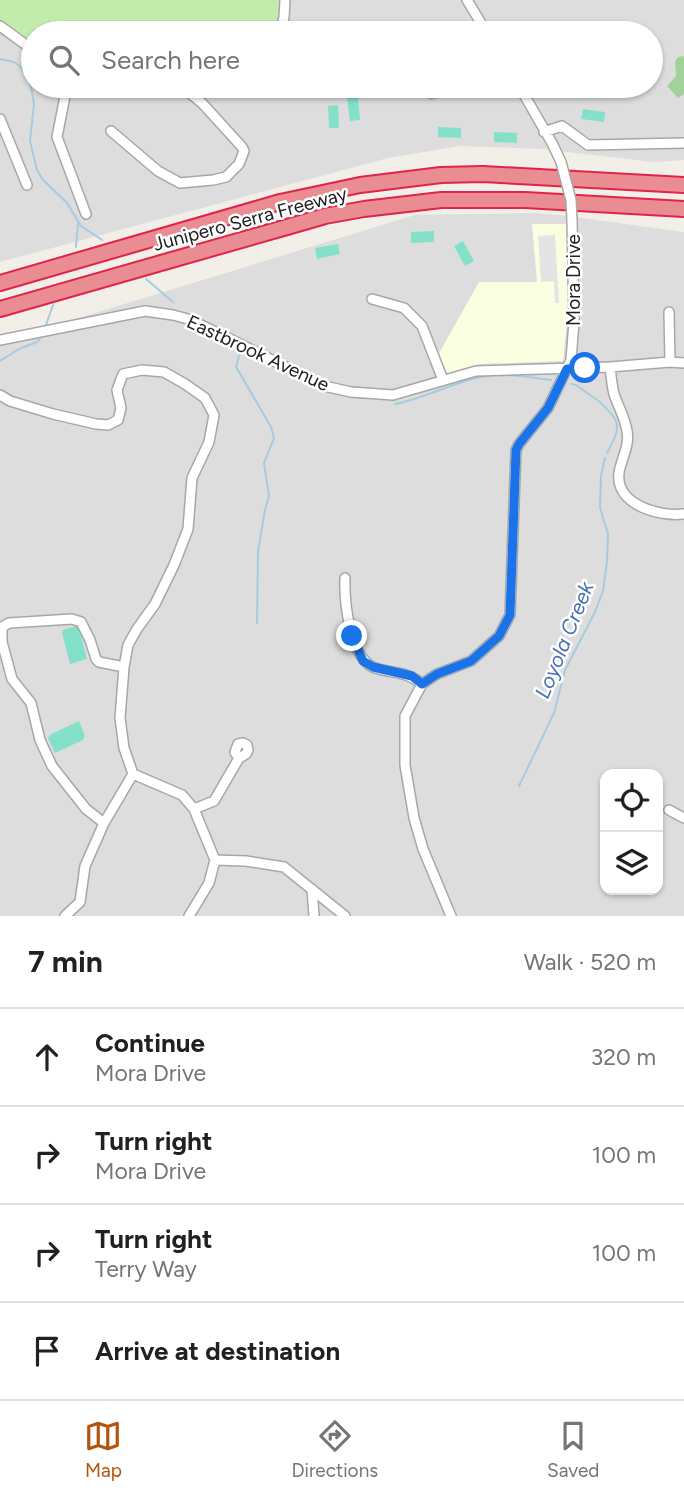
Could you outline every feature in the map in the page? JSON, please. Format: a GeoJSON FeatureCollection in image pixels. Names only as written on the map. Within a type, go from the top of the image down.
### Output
{"type":"FeatureCollection","features":[{"type":"Feature","properties":{"kind":"highway","name":"Junipero Serra Freeway"},"geometry":{"type":"LineString","coordinates":[[0,283],[280,202],[360,185],[441,175],[483,174],[684,185]]}},
{"type":"Feature","properties":{"kind":"highway","name":"Junipero Serra Freeway"},"geometry":{"type":"LineString","coordinates":[[0,309],[325,216],[364,209],[441,200],[483,199],[684,209]]}},
{"type":"Feature","properties":{"kind":"street"},"geometry":{"type":"LineString","coordinates":[[283,21],[285,0]]}},
{"type":"Feature","properties":{"kind":"street"},"geometry":{"type":"LineString","coordinates":[[467,0],[480,21]]}},
{"type":"Feature","properties":{"kind":"street"},"geometry":{"type":"LineString","coordinates":[[0,26],[21,41]]}},
{"type":"Feature","properties":{"kind":"street"},"geometry":{"type":"LineString","coordinates":[[65,98],[57,137],[86,214]]}},
{"type":"Feature","properties":{"kind":"street"},"geometry":{"type":"LineString","coordinates":[[111,131],[158,171],[180,183],[226,177],[239,164],[244,151],[196,98]]}},
{"type":"Feature","properties":{"kind":"street","name":"Mora Drive"},"geometry":{"type":"LineString","coordinates":[[422,684],[437,674],[471,661],[499,636],[510,615],[516,450],[548,408],[572,355],[574,322],[571,200],[561,162],[526,98]]}},
{"type":"Feature","properties":{"kind":"street"},"geometry":{"type":"LineString","coordinates":[[0,119],[27,185]]}},
{"type":"Feature","properties":{"kind":"street"},"geometry":{"type":"LineString","coordinates":[[544,132],[562,126],[588,145],[684,143]]}},
{"type":"Feature","properties":{"kind":"street"},"geometry":{"type":"LineString","coordinates":[[372,299],[404,307],[422,326],[443,380]]}},
{"type":"Feature","properties":{"kind":"street","name":"Eastbrook Avenue"},"geometry":{"type":"LineString","coordinates":[[0,340],[145,311],[188,319],[324,386],[351,392],[393,395],[476,371],[684,363]]}},
{"type":"Feature","properties":{"kind":"street"},"geometry":{"type":"LineString","coordinates":[[669,312],[670,362]]}},
{"type":"Feature","properties":{"kind":"street"},"geometry":{"type":"LineString","coordinates":[[610,367],[614,393],[627,431],[627,445],[619,472],[621,489],[650,512],[684,514]]}},
{"type":"Feature","properties":{"kind":"street"},"geometry":{"type":"LineString","coordinates":[[0,395],[10,401],[53,414],[108,425],[118,420],[121,408],[117,390],[123,374],[142,370],[164,372],[205,398],[214,415],[209,442],[192,478],[188,529],[155,604],[136,629],[128,645],[120,718],[124,748],[133,774],[182,795],[194,808],[215,860],[209,883],[189,916]]}},
{"type":"Feature","properties":{"kind":"street"},"geometry":{"type":"LineString","coordinates":[[345,578],[344,594],[352,636],[363,661],[373,667],[412,676],[422,684],[405,716],[405,765],[414,818],[423,849],[451,916]]}},
{"type":"Feature","properties":{"kind":"street"},"geometry":{"type":"LineString","coordinates":[[104,823],[86,810],[52,766],[40,740],[31,704],[12,679],[2,642],[2,627],[9,623],[72,619],[81,622],[99,663],[124,667]]}},
{"type":"Feature","properties":{"kind":"street"},"geometry":{"type":"LineString","coordinates":[[194,808],[214,802],[239,758]]}},
{"type":"Feature","properties":{"kind":"street"},"geometry":{"type":"LineString","coordinates":[[65,916],[80,902],[85,866],[104,823],[133,774]]}},
{"type":"Feature","properties":{"kind":"street"},"geometry":{"type":"LineString","coordinates":[[669,810],[684,818]]}},
{"type":"Feature","properties":{"kind":"street"},"geometry":{"type":"LineString","coordinates":[[215,860],[246,861],[284,867],[345,916]]}},
{"type":"Feature","properties":{"kind":"street"},"geometry":{"type":"LineString","coordinates":[[312,890],[314,916]]}},
{"type":"Feature","properties":{"kind":"shaded area"},"geometry":{"type":"Polygon","coordinates":[[[0,0],[684,0],[684,160],[653,162],[542,149],[460,146],[388,158],[0,262],[0,0]]]}},
{"type":"Feature","properties":{"kind":"shaded area"},"geometry":{"type":"Polygon","coordinates":[[[532,213],[684,232],[684,916],[0,916],[0,342],[415,215],[532,213]]]}},
{"type":"Feature","properties":{"kind":"shaded area"},"geometry":{"type":"Polygon","coordinates":[[[532,224],[568,224],[568,309],[563,361],[479,364],[446,375],[438,355],[479,282],[537,282],[532,224]]]}},
{"type":"Feature","properties":{"kind":"shaded area"},"geometry":{"type":"Polygon","coordinates":[[[555,235],[559,303],[555,303],[554,281],[541,282],[538,236],[555,235]]]}},
{"type":"Feature","properties":{"kind":"green space"},"geometry":{"type":"Polygon","coordinates":[[[0,0],[279,0],[276,21],[21,21],[21,36],[0,21],[0,0]]]}},
{"type":"Feature","properties":{"kind":"green space"},"geometry":{"type":"Polygon","coordinates":[[[684,56],[684,94],[678,98],[667,86],[676,76],[675,62],[678,57],[684,56]]]}},
{"type":"Feature","properties":{"kind":"green space"},"geometry":{"type":"Polygon","coordinates":[[[347,98],[358,98],[360,120],[350,121],[347,98]]]}},
{"type":"Feature","properties":{"kind":"green space"},"geometry":{"type":"Polygon","coordinates":[[[338,105],[339,128],[329,128],[328,106],[338,105]]]}},
{"type":"Feature","properties":{"kind":"green space"},"geometry":{"type":"Polygon","coordinates":[[[583,109],[605,112],[604,122],[581,119],[583,109]]]}},
{"type":"Feature","properties":{"kind":"green space"},"geometry":{"type":"Polygon","coordinates":[[[438,127],[461,128],[461,138],[438,137],[438,127]]]}},
{"type":"Feature","properties":{"kind":"green space"},"geometry":{"type":"Polygon","coordinates":[[[494,132],[517,133],[517,143],[494,142],[494,132]]]}},
{"type":"Feature","properties":{"kind":"green space"},"geometry":{"type":"Polygon","coordinates":[[[434,231],[434,242],[411,243],[411,232],[434,231]]]}},
{"type":"Feature","properties":{"kind":"green space"},"geometry":{"type":"Polygon","coordinates":[[[463,241],[474,261],[465,266],[454,246],[463,241]]]}},
{"type":"Feature","properties":{"kind":"green space"},"geometry":{"type":"Polygon","coordinates":[[[338,244],[340,254],[317,259],[315,248],[338,244]]]}},
{"type":"Feature","properties":{"kind":"green space"},"geometry":{"type":"Polygon","coordinates":[[[76,626],[79,628],[87,659],[70,664],[62,633],[63,630],[76,626]]]}},
{"type":"Feature","properties":{"kind":"green space"},"geometry":{"type":"Polygon","coordinates":[[[79,721],[85,736],[83,740],[55,753],[48,738],[51,734],[79,721]]]}},
{"type":"Feature","properties":{"kind":"waterway","name":"Loyola Creek"},"geometry":{"type":"LineString","coordinates":[[0,59],[14,62],[21,67]]}},
{"type":"Feature","properties":{"kind":"waterway","name":"Loyola Creek"},"geometry":{"type":"LineString","coordinates":[[33,98],[30,141],[37,170],[43,180],[67,203],[81,226],[102,240]]}},
{"type":"Feature","properties":{"kind":"waterway"},"geometry":{"type":"LineString","coordinates":[[76,247],[78,223]]}},
{"type":"Feature","properties":{"kind":"waterway","name":"Loyola Creek"},"geometry":{"type":"LineString","coordinates":[[146,279],[173,302]]}},
{"type":"Feature","properties":{"kind":"waterway"},"geometry":{"type":"LineString","coordinates":[[46,325],[53,305]]}},
{"type":"Feature","properties":{"kind":"waterway"},"geometry":{"type":"LineString","coordinates":[[0,361],[40,339]]}},
{"type":"Feature","properties":{"kind":"waterway"},"geometry":{"type":"LineString","coordinates":[[241,350],[236,367],[271,427],[274,438],[264,463],[269,496],[258,551],[257,623]]}},
{"type":"Feature","properties":{"kind":"waterway","name":"Loyola Creek"},"geometry":{"type":"LineString","coordinates":[[395,404],[483,377],[510,375],[551,380]]}},
{"type":"Feature","properties":{"kind":"waterway","name":"Loyola Creek"},"geometry":{"type":"LineString","coordinates":[[571,384],[597,400]]}},
{"type":"Feature","properties":{"kind":"waterway","name":"Loyola Creek"},"geometry":{"type":"LineString","coordinates":[[599,401],[612,414],[617,425],[607,453]]}},
{"type":"Feature","properties":{"kind":"waterway","name":"Loyola Creek"},"geometry":{"type":"LineString","coordinates":[[519,786],[554,713],[565,670],[603,591],[608,534],[600,508],[601,476],[605,458]]}},
{"type":"Feature","properties":{"kind":"route"},"geometry":{"type":"LineString","coordinates":[[352,636],[363,661],[373,667],[412,676],[422,684],[437,674],[471,661],[499,636],[510,615],[516,450],[548,408],[567,369],[585,368]]}}]}
